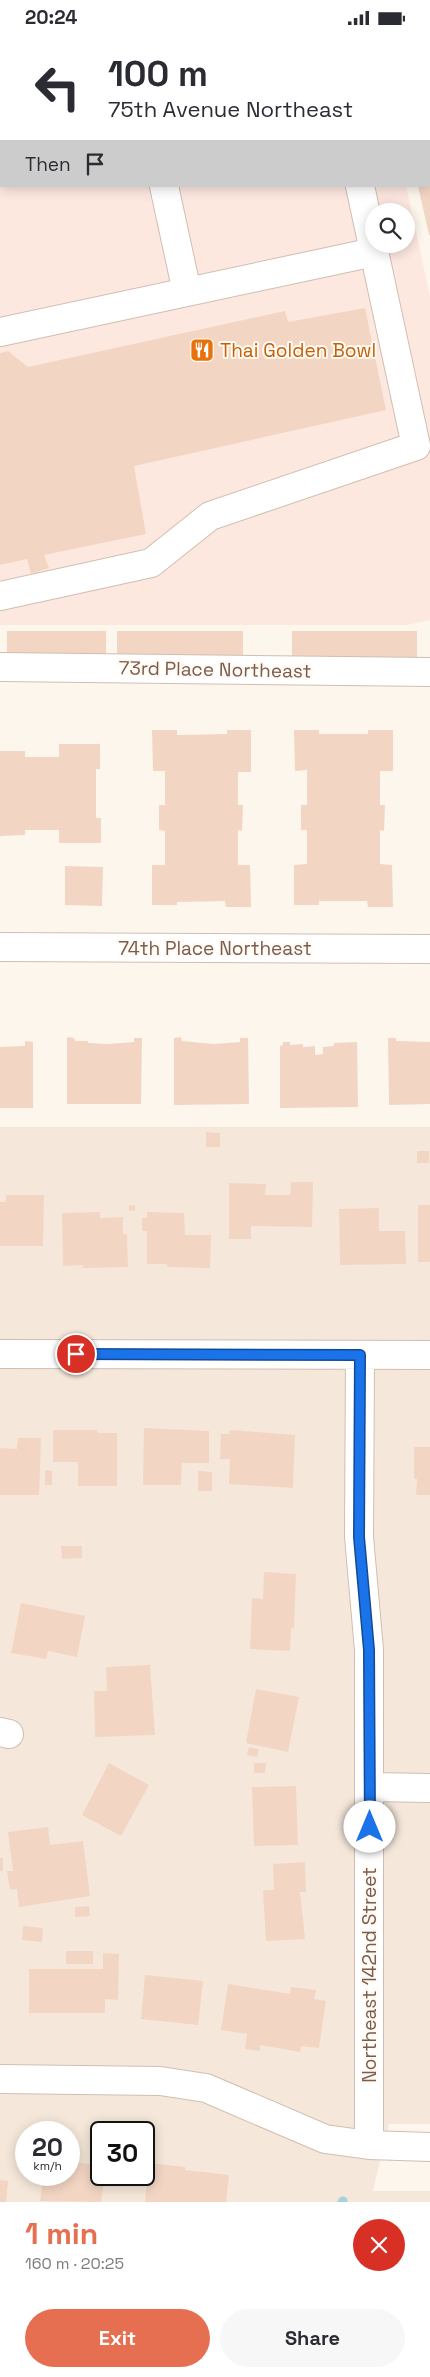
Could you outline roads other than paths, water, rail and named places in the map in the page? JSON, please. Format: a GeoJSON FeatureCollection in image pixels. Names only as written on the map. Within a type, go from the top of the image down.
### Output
{"type":"FeatureCollection","features":[{"type":"Feature","properties":{"kind":"street"},"geometry":{"type":"LineString","coordinates":[[167,187],[187,292]]}},
{"type":"Feature","properties":{"kind":"street"},"geometry":{"type":"LineString","coordinates":[[360,187],[365,210]]}},
{"type":"Feature","properties":{"kind":"street"},"geometry":{"type":"LineString","coordinates":[[0,332],[369,253]]}},
{"type":"Feature","properties":{"kind":"street"},"geometry":{"type":"LineString","coordinates":[[0,596],[151,563],[210,516],[416,446],[374,253]]}},
{"type":"Feature","properties":{"kind":"street","name":"73rd Place Northeast"},"geometry":{"type":"LineString","coordinates":[[0,667],[430,672]]}},
{"type":"Feature","properties":{"kind":"street","name":"74th Place Northeast"},"geometry":{"type":"LineString","coordinates":[[0,947],[430,949]]}},
{"type":"Feature","properties":{"kind":"street"},"geometry":{"type":"LineString","coordinates":[[0,1353],[430,1355]]}},
{"type":"Feature","properties":{"kind":"street","name":"Northeast 142nd Street"},"geometry":{"type":"LineString","coordinates":[[360,1355],[359,1537],[369,1650],[369,2145]]}},
{"type":"Feature","properties":{"kind":"street"},"geometry":{"type":"LineString","coordinates":[[370,1787],[430,1788]]}},
{"type":"Feature","properties":{"kind":"street"},"geometry":{"type":"LineString","coordinates":[[0,2079],[160,2081],[206,2088],[325,2139],[369,2145],[430,2147]]}},
{"type":"Feature","properties":{"kind":"place","name":"Thai Golden Bowl"},"geometry":{"type":"Point","coordinates":[202,350]}}]}
